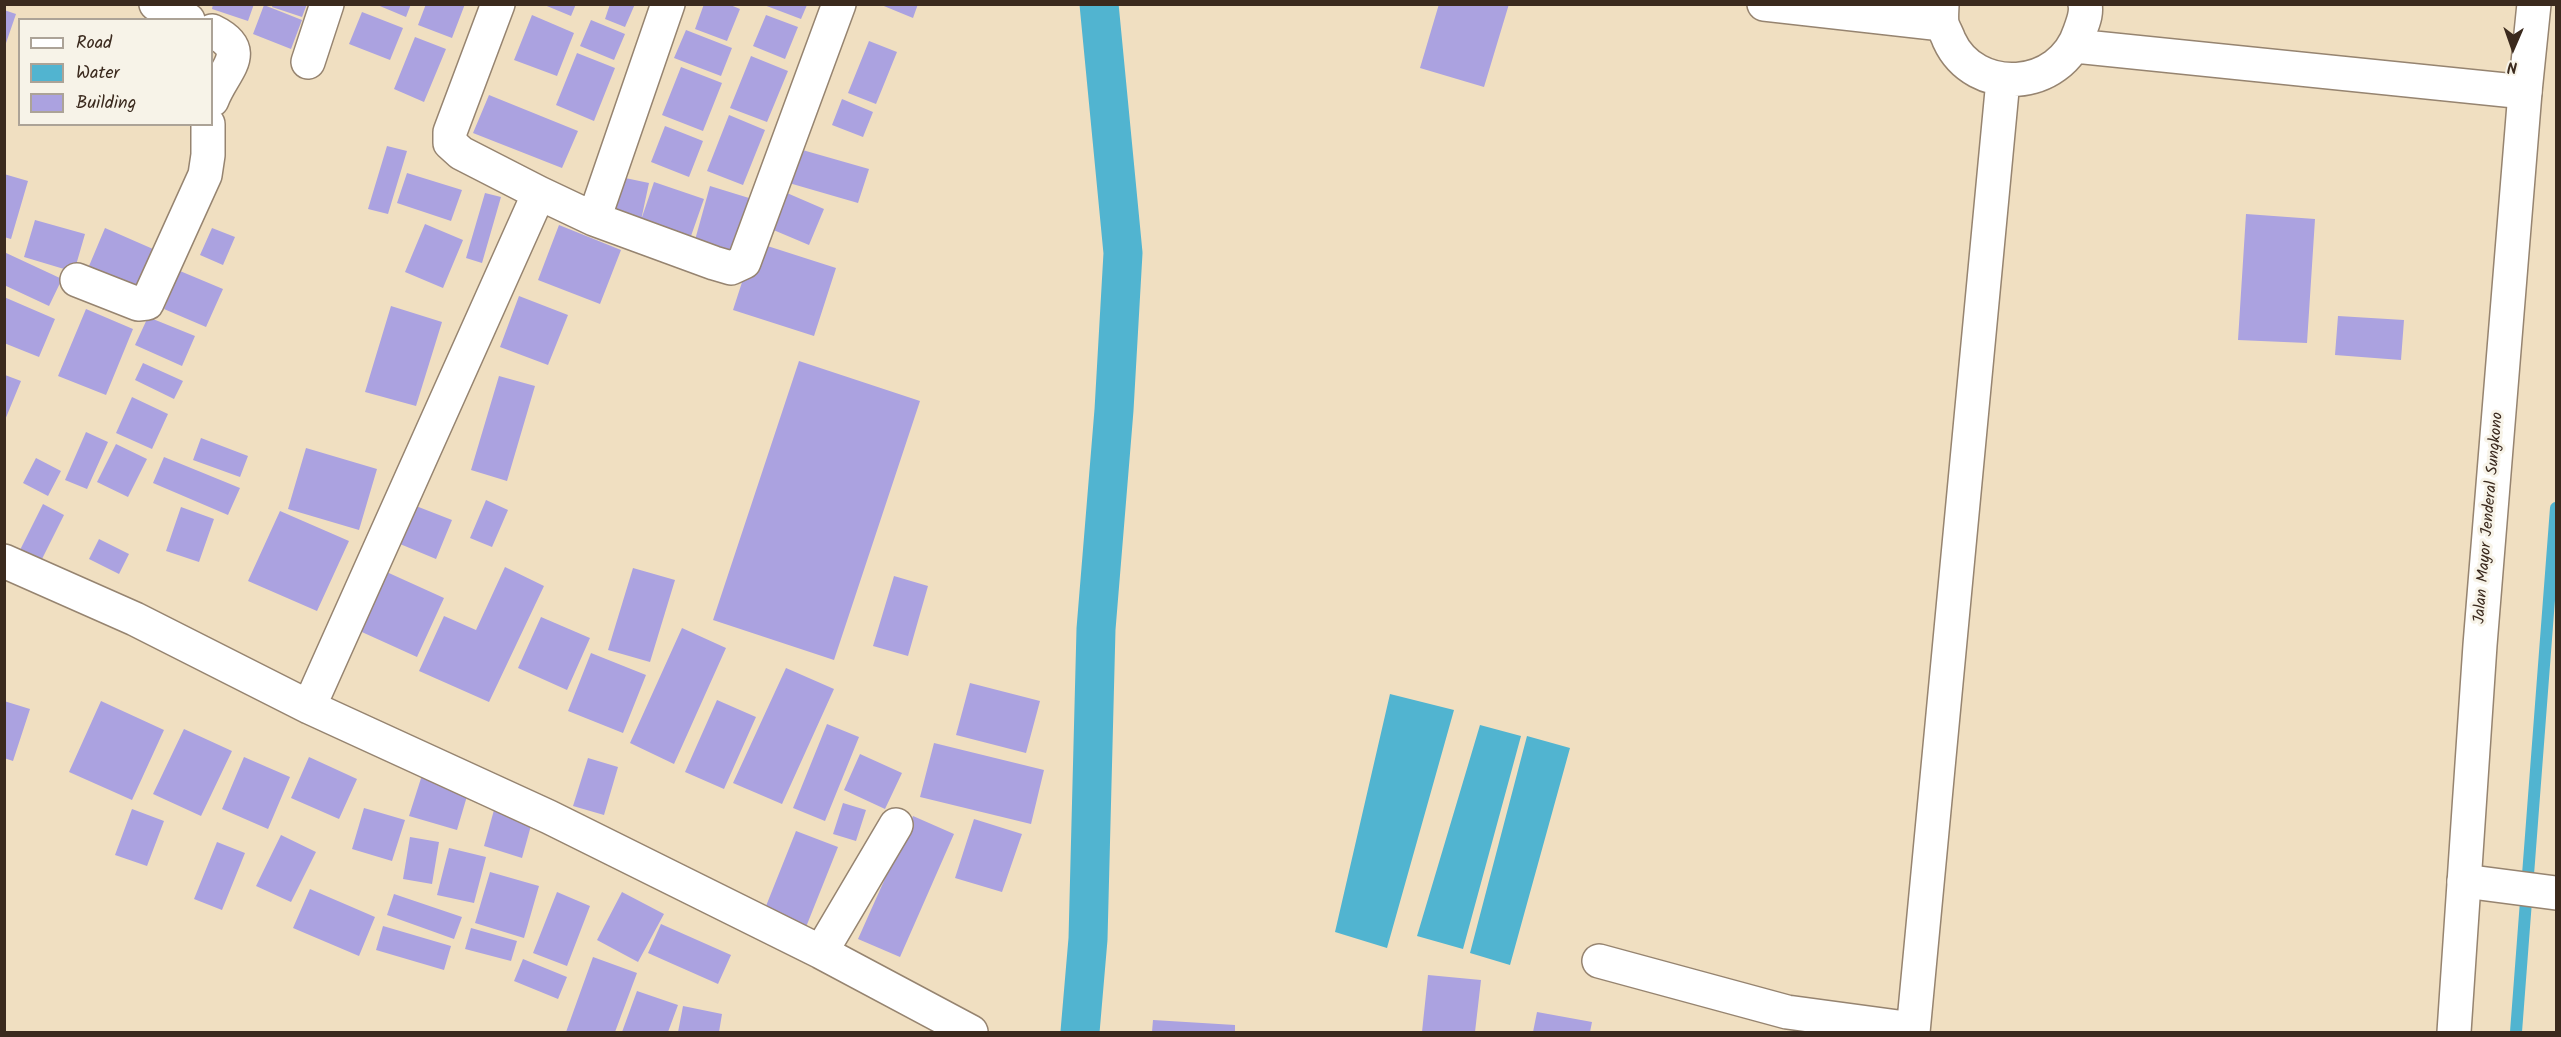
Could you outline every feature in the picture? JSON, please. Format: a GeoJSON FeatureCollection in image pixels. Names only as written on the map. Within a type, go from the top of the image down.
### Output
{"type":"FeatureCollection","features":[{"type":"Feature","properties":{"kind":"street"},"geometry":{"type":"LineString","coordinates":[[156,4],[184,18]]}},
{"type":"Feature","properties":{"kind":"street"},"geometry":{"type":"LineString","coordinates":[[308,62],[327,4]]}},
{"type":"Feature","properties":{"kind":"street"},"geometry":{"type":"LineString","coordinates":[[498,4],[450,132],[450,143],[461,153],[594,219],[731,268],[744,262],[839,4]]}},
{"type":"Feature","properties":{"kind":"street"},"geometry":{"type":"LineString","coordinates":[[594,219],[668,4]]}},
{"type":"Feature","properties":{"kind":"street"},"geometry":{"type":"LineString","coordinates":[[1764,4],[1942,14],[1954,51],[1976,70],[2003,80],[2025,79],[2044,73],[2062,62],[2075,46],[2086,11],[2085,4]]}},
{"type":"Feature","properties":{"kind":"street","name":"Jalan Mayor Jenderal Sungkono"},"geometry":{"type":"LineString","coordinates":[[2454,1032],[2482,621],[2534,4]]}},
{"type":"Feature","properties":{"kind":"street"},"geometry":{"type":"LineString","coordinates":[[213,32],[228,39],[233,49],[233,61],[213,97]]}},
{"type":"Feature","properties":{"kind":"street"},"geometry":{"type":"LineString","coordinates":[[2075,46],[2525,92]]}},
{"type":"Feature","properties":{"kind":"street"},"geometry":{"type":"LineString","coordinates":[[1599,961],[1787,1012],[1913,1030],[2003,80]]}},
{"type":"Feature","properties":{"kind":"street"},"geometry":{"type":"LineString","coordinates":[[77,280],[138,304],[147,303],[205,175],[208,126]]}},
{"type":"Feature","properties":{"kind":"street"},"geometry":{"type":"LineString","coordinates":[[309,707],[539,193]]}},
{"type":"Feature","properties":{"kind":"street"},"geometry":{"type":"LineString","coordinates":[[4,561],[135,619],[309,707],[549,817],[821,952],[963,1030]]}},
{"type":"Feature","properties":{"kind":"street"},"geometry":{"type":"LineString","coordinates":[[821,952],[896,825]]}},
{"type":"Feature","properties":{"kind":"street"},"geometry":{"type":"LineString","coordinates":[[2464,880],[2549,892]]}},
{"type":"Feature","properties":{"kind":"water"},"geometry":{"type":"Polygon","coordinates":[[[1390,694],[1454,710],[1387,948],[1335,932],[1390,694]]]}},
{"type":"Feature","properties":{"kind":"water"},"geometry":{"type":"Polygon","coordinates":[[[1480,725],[1521,736],[1463,949],[1417,936],[1480,725]]]}},
{"type":"Feature","properties":{"kind":"water"},"geometry":{"type":"Polygon","coordinates":[[[1527,736],[1570,748],[1510,965],[1470,953],[1527,736]]]}},
{"type":"Feature","properties":{"kind":"building"},"geometry":{"type":"Polygon","coordinates":[[[213,4],[254,4],[248,21],[212,9],[213,4]]]}},
{"type":"Feature","properties":{"kind":"building"},"geometry":{"type":"Polygon","coordinates":[[[273,4],[307,4],[302,17],[272,7],[273,4]]]}},
{"type":"Feature","properties":{"kind":"building"},"geometry":{"type":"Polygon","coordinates":[[[375,4],[411,4],[406,17],[375,4]]]}},
{"type":"Feature","properties":{"kind":"building"},"geometry":{"type":"Polygon","coordinates":[[[426,4],[465,4],[452,38],[418,25],[426,4]]]}},
{"type":"Feature","properties":{"kind":"building"},"geometry":{"type":"Polygon","coordinates":[[[542,4],[576,4],[571,16],[542,4]]]}},
{"type":"Feature","properties":{"kind":"building"},"geometry":{"type":"Polygon","coordinates":[[[610,4],[635,4],[625,27],[605,19],[610,4]]]}},
{"type":"Feature","properties":{"kind":"building"},"geometry":{"type":"Polygon","coordinates":[[[704,4],[728,4],[740,9],[727,41],[695,29],[704,4]]]}},
{"type":"Feature","properties":{"kind":"building"},"geometry":{"type":"Polygon","coordinates":[[[879,4],[918,4],[913,18],[879,4]]]}},
{"type":"Feature","properties":{"kind":"building"},"geometry":{"type":"Polygon","coordinates":[[[1439,4],[1509,4],[1484,87],[1420,68],[1439,4]]]}},
{"type":"Feature","properties":{"kind":"building"},"geometry":{"type":"Polygon","coordinates":[[[264,5],[302,20],[291,49],[253,34],[264,5]]]}},
{"type":"Feature","properties":{"kind":"building"},"geometry":{"type":"Polygon","coordinates":[[[764,5],[807,5],[801,19],[764,5]]]}},
{"type":"Feature","properties":{"kind":"building"},"geometry":{"type":"Polygon","coordinates":[[[4,10],[16,14],[5,46],[4,46],[4,10]]]}},
{"type":"Feature","properties":{"kind":"building"},"geometry":{"type":"Polygon","coordinates":[[[362,12],[403,28],[390,60],[349,44],[362,12]]]}},
{"type":"Feature","properties":{"kind":"building"},"geometry":{"type":"Polygon","coordinates":[[[532,15],[574,33],[557,76],[514,60],[532,15]]]}},
{"type":"Feature","properties":{"kind":"building"},"geometry":{"type":"Polygon","coordinates":[[[766,15],[798,27],[785,59],[753,46],[766,15]]]}},
{"type":"Feature","properties":{"kind":"building"},"geometry":{"type":"Polygon","coordinates":[[[591,20],[625,34],[614,60],[580,46],[591,20]]]}},
{"type":"Feature","properties":{"kind":"building"},"geometry":{"type":"Polygon","coordinates":[[[686,30],[732,48],[721,76],[674,58],[686,30]]]}},
{"type":"Feature","properties":{"kind":"building"},"geometry":{"type":"Polygon","coordinates":[[[415,37],[446,49],[424,102],[394,89],[415,37]]]}},
{"type":"Feature","properties":{"kind":"building"},"geometry":{"type":"Polygon","coordinates":[[[869,41],[897,52],[876,104],[848,93],[869,41]]]}},
{"type":"Feature","properties":{"kind":"building"},"geometry":{"type":"Polygon","coordinates":[[[577,53],[615,68],[594,121],[556,105],[577,53]]]}},
{"type":"Feature","properties":{"kind":"building"},"geometry":{"type":"Polygon","coordinates":[[[751,56],[788,71],[767,122],[730,108],[751,56]]]}},
{"type":"Feature","properties":{"kind":"building"},"geometry":{"type":"Polygon","coordinates":[[[681,67],[722,83],[703,131],[662,115],[681,67]]]}},
{"type":"Feature","properties":{"kind":"building"},"geometry":{"type":"Polygon","coordinates":[[[489,95],[578,131],[562,168],[473,133],[489,95]]]}},
{"type":"Feature","properties":{"kind":"building"},"geometry":{"type":"Polygon","coordinates":[[[842,99],[873,112],[863,137],[832,125],[842,99]]]}},
{"type":"Feature","properties":{"kind":"building"},"geometry":{"type":"Polygon","coordinates":[[[729,115],[765,130],[743,185],[707,171],[729,115]]]}},
{"type":"Feature","properties":{"kind":"building"},"geometry":{"type":"Polygon","coordinates":[[[665,126],[703,141],[689,177],[651,162],[665,126]]]}},
{"type":"Feature","properties":{"kind":"building"},"geometry":{"type":"Polygon","coordinates":[[[387,146],[407,151],[388,214],[368,209],[387,146]]]}},
{"type":"Feature","properties":{"kind":"building"},"geometry":{"type":"Polygon","coordinates":[[[799,149],[869,169],[858,203],[789,183],[799,149]]]}},
{"type":"Feature","properties":{"kind":"building"},"geometry":{"type":"Polygon","coordinates":[[[407,173],[462,190],[451,221],[397,203],[407,173]]]}},
{"type":"Feature","properties":{"kind":"building"},"geometry":{"type":"Polygon","coordinates":[[[4,174],[28,181],[11,239],[4,237],[4,174]]]}},
{"type":"Feature","properties":{"kind":"building"},"geometry":{"type":"Polygon","coordinates":[[[611,175],[649,183],[640,225],[601,217],[611,175]]]}},
{"type":"Feature","properties":{"kind":"building"},"geometry":{"type":"Polygon","coordinates":[[[654,182],[704,199],[691,236],[641,220],[654,182]]]}},
{"type":"Feature","properties":{"kind":"building"},"geometry":{"type":"Polygon","coordinates":[[[710,186],[749,198],[733,251],[695,240],[710,186]]]}},
{"type":"Feature","properties":{"kind":"building"},"geometry":{"type":"Polygon","coordinates":[[[780,190],[824,209],[809,245],[764,226],[780,190]]]}},
{"type":"Feature","properties":{"kind":"building"},"geometry":{"type":"Polygon","coordinates":[[[485,193],[501,197],[482,263],[466,258],[485,193]]]}},
{"type":"Feature","properties":{"kind":"building"},"geometry":{"type":"Polygon","coordinates":[[[2246,214],[2315,219],[2307,343],[2238,340],[2246,214]]]}},
{"type":"Feature","properties":{"kind":"building"},"geometry":{"type":"Polygon","coordinates":[[[35,220],[85,234],[74,272],[24,257],[35,220]]]}},
{"type":"Feature","properties":{"kind":"building"},"geometry":{"type":"Polygon","coordinates":[[[425,224],[463,240],[443,288],[405,272],[425,224]]]}},
{"type":"Feature","properties":{"kind":"building"},"geometry":{"type":"Polygon","coordinates":[[[559,225],[621,250],[600,304],[538,280],[559,225]]]}},
{"type":"Feature","properties":{"kind":"building"},"geometry":{"type":"Polygon","coordinates":[[[105,228],[153,249],[137,286],[89,266],[105,228]]]}},
{"type":"Feature","properties":{"kind":"building"},"geometry":{"type":"Polygon","coordinates":[[[212,228],[235,237],[223,265],[200,255],[212,228]]]}},
{"type":"Feature","properties":{"kind":"building"},"geometry":{"type":"Polygon","coordinates":[[[755,242],[836,268],[814,336],[733,310],[755,242]]]}},
{"type":"Feature","properties":{"kind":"building"},"geometry":{"type":"Polygon","coordinates":[[[4,252],[62,279],[49,306],[4,285],[4,252]]]}},
{"type":"Feature","properties":{"kind":"building"},"geometry":{"type":"Polygon","coordinates":[[[180,271],[223,289],[206,327],[164,309],[180,271]]]}},
{"type":"Feature","properties":{"kind":"building"},"geometry":{"type":"Polygon","coordinates":[[[519,296],[568,315],[548,365],[500,347],[519,296]]]}},
{"type":"Feature","properties":{"kind":"building"},"geometry":{"type":"Polygon","coordinates":[[[4,297],[55,319],[39,357],[4,343],[4,297]]]}},
{"type":"Feature","properties":{"kind":"building"},"geometry":{"type":"Polygon","coordinates":[[[391,306],[442,322],[416,406],[365,392],[391,306]]]}},
{"type":"Feature","properties":{"kind":"building"},"geometry":{"type":"Polygon","coordinates":[[[86,309],[133,329],[106,395],[58,376],[86,309]]]}},
{"type":"Feature","properties":{"kind":"building"},"geometry":{"type":"Polygon","coordinates":[[[2338,316],[2404,320],[2401,360],[2335,355],[2338,316]]]}},
{"type":"Feature","properties":{"kind":"building"},"geometry":{"type":"Polygon","coordinates":[[[148,317],[195,336],[182,366],[135,345],[148,317]]]}},
{"type":"Feature","properties":{"kind":"building"},"geometry":{"type":"Polygon","coordinates":[[[799,361],[920,401],[834,660],[713,620],[799,361]]]}},
{"type":"Feature","properties":{"kind":"building"},"geometry":{"type":"Polygon","coordinates":[[[143,363],[183,381],[174,399],[135,380],[143,363]]]}},
{"type":"Feature","properties":{"kind":"building"},"geometry":{"type":"Polygon","coordinates":[[[5,375],[21,381],[5,420],[5,375]]]}},
{"type":"Feature","properties":{"kind":"building"},"geometry":{"type":"Polygon","coordinates":[[[499,376],[535,386],[507,481],[471,470],[499,376]]]}},
{"type":"Feature","properties":{"kind":"building"},"geometry":{"type":"Polygon","coordinates":[[[132,397],[168,414],[152,449],[116,433],[132,397]]]}},
{"type":"Feature","properties":{"kind":"building"},"geometry":{"type":"Polygon","coordinates":[[[86,432],[108,442],[87,489],[65,480],[86,432]]]}},
{"type":"Feature","properties":{"kind":"building"},"geometry":{"type":"Polygon","coordinates":[[[201,438],[248,456],[240,477],[193,460],[201,438]]]}},
{"type":"Feature","properties":{"kind":"building"},"geometry":{"type":"Polygon","coordinates":[[[116,444],[147,459],[128,497],[97,482],[116,444]]]}},
{"type":"Feature","properties":{"kind":"building"},"geometry":{"type":"Polygon","coordinates":[[[306,448],[377,469],[359,530],[288,509],[306,448]]]}},
{"type":"Feature","properties":{"kind":"building"},"geometry":{"type":"Polygon","coordinates":[[[164,457],[240,488],[228,515],[153,483],[164,457]]]}},
{"type":"Feature","properties":{"kind":"building"},"geometry":{"type":"Polygon","coordinates":[[[36,458],[61,471],[48,496],[23,483],[36,458]]]}},
{"type":"Feature","properties":{"kind":"building"},"geometry":{"type":"Polygon","coordinates":[[[486,500],[508,510],[492,547],[470,538],[486,500]]]}},
{"type":"Feature","properties":{"kind":"building"},"geometry":{"type":"Polygon","coordinates":[[[43,504],[64,515],[35,573],[14,562],[43,504]]]}},
{"type":"Feature","properties":{"kind":"building"},"geometry":{"type":"Polygon","coordinates":[[[416,506],[452,520],[436,559],[400,544],[416,506]]]}},
{"type":"Feature","properties":{"kind":"building"},"geometry":{"type":"Polygon","coordinates":[[[181,507],[214,519],[199,562],[166,551],[181,507]]]}},
{"type":"Feature","properties":{"kind":"building"},"geometry":{"type":"Polygon","coordinates":[[[280,511],[349,541],[317,611],[248,581],[280,511]]]}},
{"type":"Feature","properties":{"kind":"building"},"geometry":{"type":"Polygon","coordinates":[[[99,539],[129,554],[119,574],[89,559],[99,539]]]}},
{"type":"Feature","properties":{"kind":"building"},"geometry":{"type":"Polygon","coordinates":[[[505,567],[544,586],[489,702],[419,671],[444,616],[476,630],[505,567]]]}},
{"type":"Feature","properties":{"kind":"building"},"geometry":{"type":"Polygon","coordinates":[[[633,568],[675,580],[650,662],[608,650],[633,568]]]}},
{"type":"Feature","properties":{"kind":"building"},"geometry":{"type":"Polygon","coordinates":[[[380,569],[444,598],[417,657],[353,628],[380,569]]]}},
{"type":"Feature","properties":{"kind":"building"},"geometry":{"type":"Polygon","coordinates":[[[894,576],[928,586],[908,656],[873,646],[894,576]]]}},
{"type":"Feature","properties":{"kind":"building"},"geometry":{"type":"Polygon","coordinates":[[[541,617],[590,638],[567,690],[518,668],[541,617]]]}},
{"type":"Feature","properties":{"kind":"building"},"geometry":{"type":"Polygon","coordinates":[[[682,628],[726,648],[674,764],[630,743],[682,628]]]}},
{"type":"Feature","properties":{"kind":"building"},"geometry":{"type":"Polygon","coordinates":[[[591,653],[646,675],[623,733],[568,711],[591,653]]]}},
{"type":"Feature","properties":{"kind":"building"},"geometry":{"type":"Polygon","coordinates":[[[786,668],[834,689],[782,804],[733,783],[786,668]]]}},
{"type":"Feature","properties":{"kind":"building"},"geometry":{"type":"Polygon","coordinates":[[[970,683],[1040,701],[1026,753],[956,735],[970,683]]]}},
{"type":"Feature","properties":{"kind":"building"},"geometry":{"type":"Polygon","coordinates":[[[717,700],[756,717],[724,789],[685,772],[717,700]]]}},
{"type":"Feature","properties":{"kind":"building"},"geometry":{"type":"Polygon","coordinates":[[[4,701],[30,709],[13,761],[4,758],[4,701]]]}},
{"type":"Feature","properties":{"kind":"building"},"geometry":{"type":"Polygon","coordinates":[[[101,701],[164,730],[132,800],[69,772],[101,701]]]}},
{"type":"Feature","properties":{"kind":"building"},"geometry":{"type":"Polygon","coordinates":[[[827,724],[859,737],[825,821],[793,808],[827,724]]]}},
{"type":"Feature","properties":{"kind":"building"},"geometry":{"type":"Polygon","coordinates":[[[184,729],[232,751],[201,816],[153,794],[184,729]]]}},
{"type":"Feature","properties":{"kind":"building"},"geometry":{"type":"Polygon","coordinates":[[[934,743],[1044,770],[1031,824],[920,797],[934,743]]]}},
{"type":"Feature","properties":{"kind":"building"},"geometry":{"type":"Polygon","coordinates":[[[860,754],[902,773],[885,809],[844,790],[860,754]]]}},
{"type":"Feature","properties":{"kind":"building"},"geometry":{"type":"Polygon","coordinates":[[[244,757],[290,777],[268,829],[222,809],[244,757]]]}},
{"type":"Feature","properties":{"kind":"building"},"geometry":{"type":"Polygon","coordinates":[[[309,757],[357,779],[339,819],[291,798],[309,757]]]}},
{"type":"Feature","properties":{"kind":"building"},"geometry":{"type":"Polygon","coordinates":[[[588,758],[618,767],[604,815],[573,806],[588,758]]]}},
{"type":"Feature","properties":{"kind":"building"},"geometry":{"type":"Polygon","coordinates":[[[423,772],[470,786],[457,830],[409,816],[423,772]]]}},
{"type":"Feature","properties":{"kind":"building"},"geometry":{"type":"Polygon","coordinates":[[[843,803],[866,810],[856,841],[833,834],[843,803]]]}},
{"type":"Feature","properties":{"kind":"building"},"geometry":{"type":"Polygon","coordinates":[[[364,808],[405,820],[392,861],[352,849],[364,808]]]}},
{"type":"Feature","properties":{"kind":"building"},"geometry":{"type":"Polygon","coordinates":[[[132,809],[164,821],[147,866],[115,855],[132,809]]]}},
{"type":"Feature","properties":{"kind":"building"},"geometry":{"type":"Polygon","coordinates":[[[494,810],[532,822],[522,858],[484,846],[494,810]]]}},
{"type":"Feature","properties":{"kind":"building"},"geometry":{"type":"Polygon","coordinates":[[[913,816],[954,834],[900,957],[858,939],[913,816]]]}},
{"type":"Feature","properties":{"kind":"building"},"geometry":{"type":"Polygon","coordinates":[[[974,819],[1022,834],[1002,892],[955,878],[974,819]]]}},
{"type":"Feature","properties":{"kind":"building"},"geometry":{"type":"Polygon","coordinates":[[[796,831],[838,847],[806,927],[764,911],[796,831]]]}},
{"type":"Feature","properties":{"kind":"building"},"geometry":{"type":"Polygon","coordinates":[[[281,835],[316,852],[291,902],[256,886],[281,835]]]}},
{"type":"Feature","properties":{"kind":"building"},"geometry":{"type":"Polygon","coordinates":[[[410,837],[439,842],[432,884],[403,879],[410,837]]]}},
{"type":"Feature","properties":{"kind":"building"},"geometry":{"type":"Polygon","coordinates":[[[217,842],[245,853],[222,910],[194,899],[217,842]]]}},
{"type":"Feature","properties":{"kind":"building"},"geometry":{"type":"Polygon","coordinates":[[[449,848],[486,857],[474,903],[437,895],[449,848]]]}},
{"type":"Feature","properties":{"kind":"building"},"geometry":{"type":"Polygon","coordinates":[[[490,872],[539,886],[524,938],[475,923],[490,872]]]}},
{"type":"Feature","properties":{"kind":"building"},"geometry":{"type":"Polygon","coordinates":[[[310,889],[375,917],[359,956],[293,928],[310,889]]]}},
{"type":"Feature","properties":{"kind":"building"},"geometry":{"type":"Polygon","coordinates":[[[557,892],[590,906],[567,966],[533,953],[557,892]]]}},
{"type":"Feature","properties":{"kind":"building"},"geometry":{"type":"Polygon","coordinates":[[[622,892],[664,914],[638,962],[597,940],[622,892]]]}},
{"type":"Feature","properties":{"kind":"building"},"geometry":{"type":"Polygon","coordinates":[[[394,894],[462,917],[454,939],[387,915],[394,894]]]}},
{"type":"Feature","properties":{"kind":"building"},"geometry":{"type":"Polygon","coordinates":[[[661,924],[731,955],[718,984],[648,953],[661,924]]]}},
{"type":"Feature","properties":{"kind":"building"},"geometry":{"type":"Polygon","coordinates":[[[383,926],[451,946],[444,970],[376,950],[383,926]]]}},
{"type":"Feature","properties":{"kind":"building"},"geometry":{"type":"Polygon","coordinates":[[[471,928],[517,941],[511,961],[465,949],[471,928]]]}},
{"type":"Feature","properties":{"kind":"building"},"geometry":{"type":"Polygon","coordinates":[[[593,957],[637,973],[615,1032],[566,1032],[593,957]]]}},
{"type":"Feature","properties":{"kind":"building"},"geometry":{"type":"Polygon","coordinates":[[[523,959],[567,977],[558,999],[514,981],[523,959]]]}},
{"type":"Feature","properties":{"kind":"building"},"geometry":{"type":"Polygon","coordinates":[[[1428,975],[1481,980],[1475,1032],[1422,1032],[1428,975]]]}},
{"type":"Feature","properties":{"kind":"building"},"geometry":{"type":"Polygon","coordinates":[[[637,991],[678,1005],[668,1032],[622,1032],[637,991]]]}},
{"type":"Feature","properties":{"kind":"building"},"geometry":{"type":"Polygon","coordinates":[[[683,1006],[722,1014],[719,1032],[678,1032],[683,1006]]]}},
{"type":"Feature","properties":{"kind":"building"},"geometry":{"type":"Polygon","coordinates":[[[1537,1012],[1592,1022],[1590,1032],[1533,1032],[1537,1012]]]}},
{"type":"Feature","properties":{"kind":"building"},"geometry":{"type":"Polygon","coordinates":[[[1153,1020],[1235,1025],[1235,1032],[1152,1032],[1153,1020]]]}},
{"type":"Feature","properties":{"kind":"waterway"},"geometry":{"type":"LineString","coordinates":[[1080,1032],[1088,939],[1096,629],[1114,410],[1123,253],[1099,4]]}},
{"type":"Feature","properties":{"kind":"waterway"},"geometry":{"type":"LineString","coordinates":[[2516,1032],[2556,508]]}}]}
